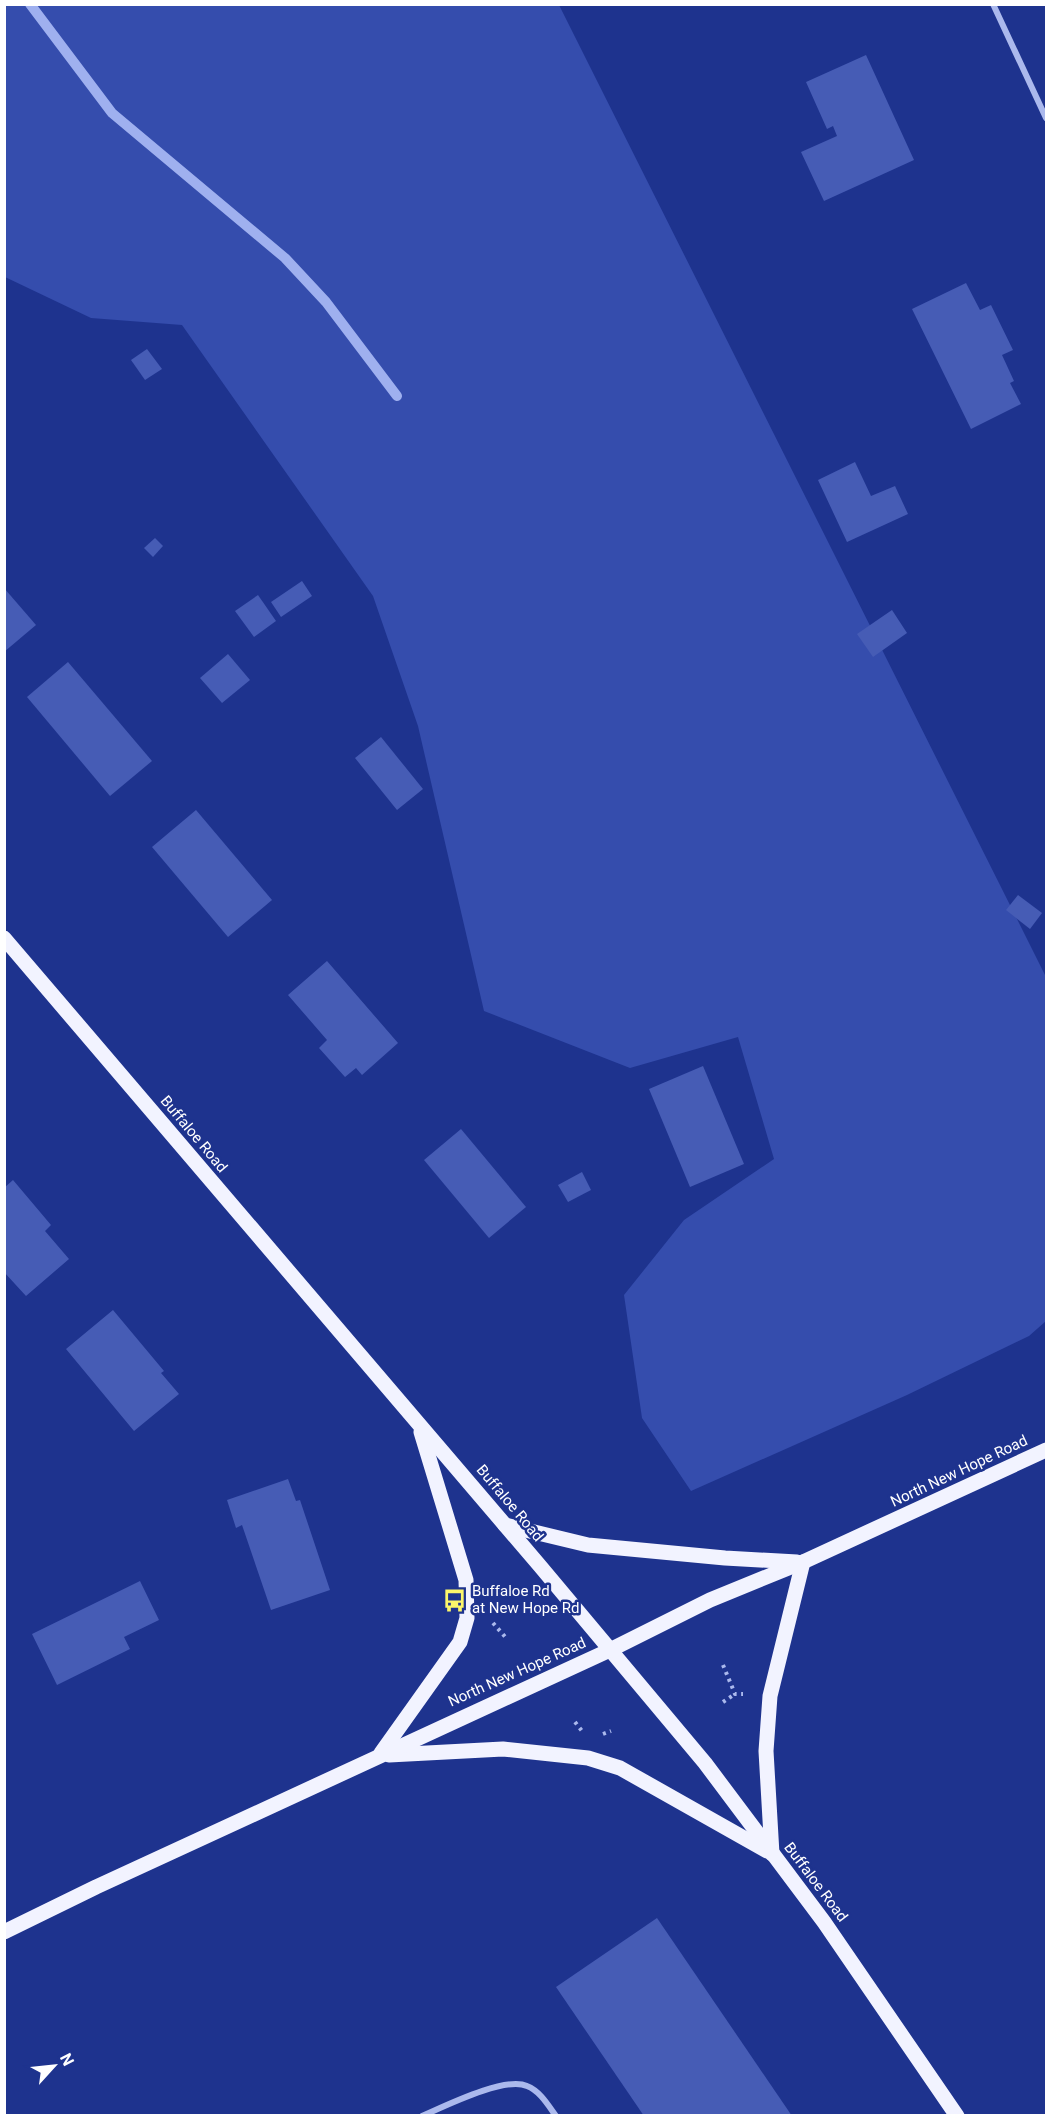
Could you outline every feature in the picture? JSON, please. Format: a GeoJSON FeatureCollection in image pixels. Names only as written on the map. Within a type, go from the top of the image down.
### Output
{"type":"FeatureCollection","features":[{"type":"Feature","properties":{"kind":"main road","name":"Buffaloe Road"},"geometry":{"type":"LineString","coordinates":[[4,938],[705,1763],[824,1922],[957,2115]]}},
{"type":"Feature","properties":{"kind":"main road"},"geometry":{"type":"LineString","coordinates":[[379,1755],[460,1642],[467,1617],[466,1580],[419,1425]]}},
{"type":"Feature","properties":{"kind":"main road","name":"North New Hope Road"},"geometry":{"type":"LineString","coordinates":[[4,1932],[379,1755],[610,1650],[710,1600],[803,1562],[1047,1450]]}},
{"type":"Feature","properties":{"kind":"main road"},"geometry":{"type":"LineString","coordinates":[[505,1525],[588,1545],[725,1558],[803,1562],[770,1696],[766,1751],[772,1854]]}},
{"type":"Feature","properties":{"kind":"main road"},"geometry":{"type":"LineString","coordinates":[[379,1755],[503,1749],[588,1758],[620,1768],[772,1854]]}},
{"type":"Feature","properties":{"kind":"street"},"geometry":{"type":"LineString","coordinates":[[993,4],[1047,118]]}},
{"type":"Feature","properties":{"kind":"street"},"geometry":{"type":"LineString","coordinates":[[422,2115],[503,2084],[526,2085],[545,2099],[556,2115]]}},
{"type":"Feature","properties":{"kind":"path"},"geometry":{"type":"LineString","coordinates":[[723,1665],[735,1694]]}},
{"type":"Feature","properties":{"kind":"path"},"geometry":{"type":"LineString","coordinates":[[723,1702],[735,1694],[752,1695]]}},
{"type":"Feature","properties":{"kind":"shaded area"},"geometry":{"type":"Polygon","coordinates":[[[4,5],[559,5],[1046,977],[1046,1321],[1029,1336],[907,1395],[691,1491],[642,1418],[624,1295],[684,1220],[774,1159],[738,1037],[630,1068],[484,1011],[418,726],[373,596],[182,325],[91,318],[5,277],[4,5]]]}},
{"type":"Feature","properties":{"kind":"building"},"geometry":{"type":"Polygon","coordinates":[[[866,55],[914,160],[824,201],[801,152],[837,136],[833,126],[827,129],[806,82],[866,55]]]}},
{"type":"Feature","properties":{"kind":"building"},"geometry":{"type":"Polygon","coordinates":[[[966,283],[980,310],[991,305],[1013,350],[1002,355],[1014,381],[1010,383],[1021,404],[971,429],[912,309],[966,283]]]}},
{"type":"Feature","properties":{"kind":"building"},"geometry":{"type":"Polygon","coordinates":[[[147,349],[162,369],[145,380],[131,360],[147,349]]]}},
{"type":"Feature","properties":{"kind":"building"},"geometry":{"type":"Polygon","coordinates":[[[855,462],[871,496],[895,486],[908,514],[847,542],[818,480],[855,462]]]}},
{"type":"Feature","properties":{"kind":"building"},"geometry":{"type":"Polygon","coordinates":[[[155,538],[163,546],[153,557],[144,548],[155,538]]]}},
{"type":"Feature","properties":{"kind":"building"},"geometry":{"type":"Polygon","coordinates":[[[302,581],[312,596],[281,617],[271,602],[302,581]]]}},
{"type":"Feature","properties":{"kind":"building"},"geometry":{"type":"Polygon","coordinates":[[[4,588],[36,625],[4,652],[4,588]]]}},
{"type":"Feature","properties":{"kind":"building"},"geometry":{"type":"Polygon","coordinates":[[[258,595],[276,621],[254,637],[235,611],[258,595]]]}},
{"type":"Feature","properties":{"kind":"building"},"geometry":{"type":"Polygon","coordinates":[[[892,610],[907,633],[873,657],[857,634],[892,610]]]}},
{"type":"Feature","properties":{"kind":"building"},"geometry":{"type":"Polygon","coordinates":[[[228,654],[250,680],[222,703],[200,678],[228,654]]]}},
{"type":"Feature","properties":{"kind":"building"},"geometry":{"type":"Polygon","coordinates":[[[68,662],[152,761],[110,796],[27,697],[68,662]]]}},
{"type":"Feature","properties":{"kind":"building"},"geometry":{"type":"Polygon","coordinates":[[[381,737],[423,789],[397,810],[355,758],[381,737]]]}},
{"type":"Feature","properties":{"kind":"building"},"geometry":{"type":"Polygon","coordinates":[[[196,810],[272,900],[228,937],[152,847],[196,810]]]}},
{"type":"Feature","properties":{"kind":"building"},"geometry":{"type":"Polygon","coordinates":[[[1018,895],[1042,913],[1030,929],[1006,910],[1018,895]]]}},
{"type":"Feature","properties":{"kind":"building"},"geometry":{"type":"Polygon","coordinates":[[[327,961],[398,1043],[362,1075],[356,1068],[345,1077],[319,1048],[327,1040],[288,995],[327,961]]]}},
{"type":"Feature","properties":{"kind":"building"},"geometry":{"type":"Polygon","coordinates":[[[703,1066],[744,1164],[690,1187],[649,1089],[703,1066]]]}},
{"type":"Feature","properties":{"kind":"building"},"geometry":{"type":"Polygon","coordinates":[[[461,1129],[526,1207],[489,1238],[424,1160],[461,1129]]]}},
{"type":"Feature","properties":{"kind":"building"},"geometry":{"type":"Polygon","coordinates":[[[582,1172],[591,1190],[568,1202],[558,1185],[582,1172]]]}},
{"type":"Feature","properties":{"kind":"building"},"geometry":{"type":"Polygon","coordinates":[[[13,1180],[51,1225],[45,1231],[69,1259],[26,1296],[4,1272],[4,1188],[13,1180]]]}},
{"type":"Feature","properties":{"kind":"building"},"geometry":{"type":"Polygon","coordinates":[[[113,1310],[164,1371],[161,1373],[179,1394],[134,1431],[66,1349],[113,1310]]]}},
{"type":"Feature","properties":{"kind":"building"},"geometry":{"type":"Polygon","coordinates":[[[288,1479],[296,1501],[300,1500],[330,1590],[271,1610],[242,1525],[236,1528],[227,1500],[288,1479]]]}},
{"type":"Feature","properties":{"kind":"building"},"geometry":{"type":"Polygon","coordinates":[[[140,1581],[159,1620],[124,1637],[130,1649],[57,1685],[32,1634],[140,1581]]]}},
{"type":"Feature","properties":{"kind":"building"},"geometry":{"type":"Polygon","coordinates":[[[657,1918],[792,2116],[644,2116],[556,1987],[657,1918]]]}},
{"type":"Feature","properties":{"kind":"waterway"},"geometry":{"type":"LineString","coordinates":[[30,4],[112,113],[285,258],[326,302],[397,396]]}},
{"type":"Feature","properties":{"kind":"place","name":"Buffaloe Rd at New Hope Rd"},"geometry":{"type":"Point","coordinates":[454,1600]}}]}
